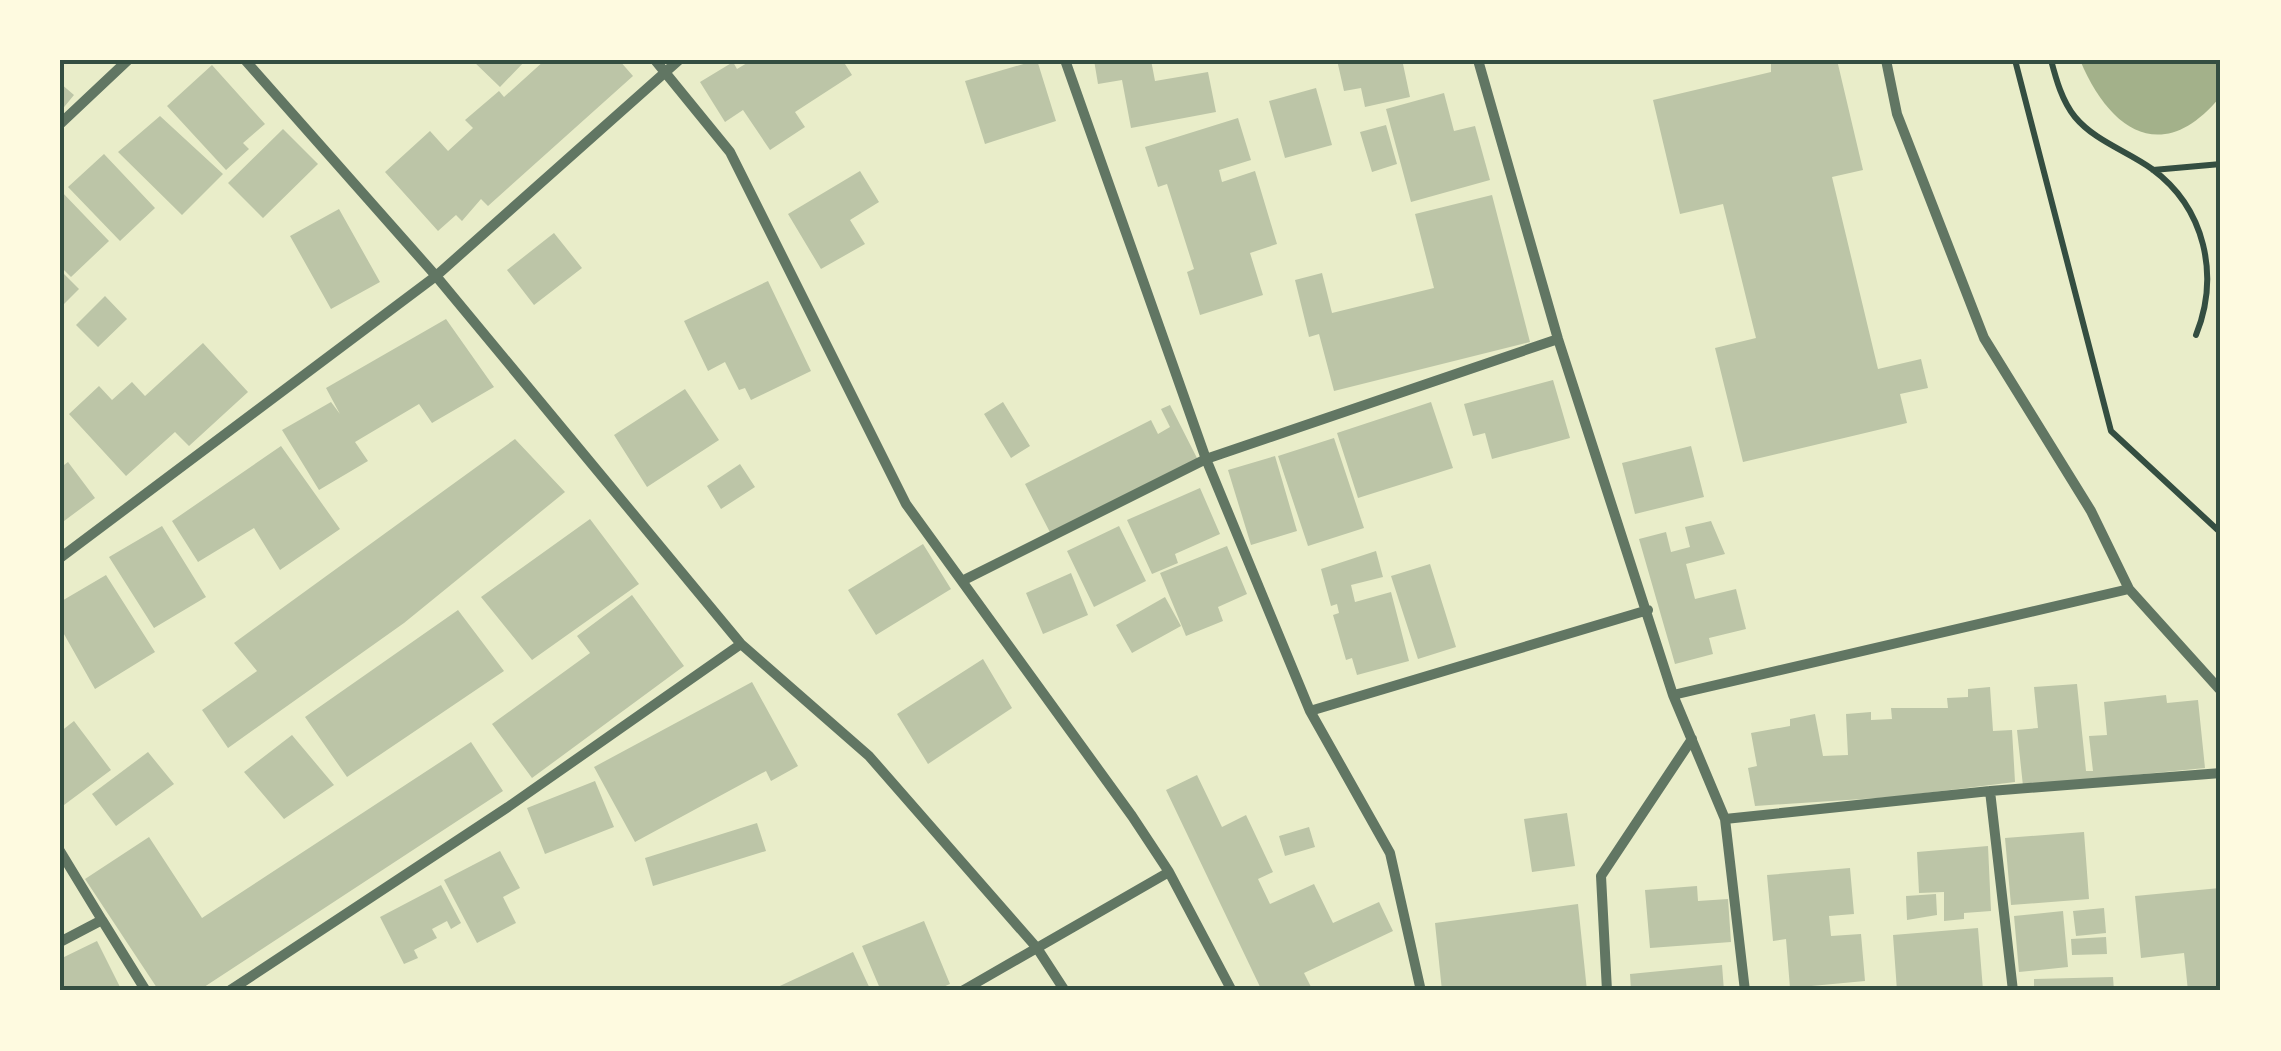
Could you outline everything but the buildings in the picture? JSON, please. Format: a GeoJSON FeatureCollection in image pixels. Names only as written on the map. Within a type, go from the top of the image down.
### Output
{"type":"FeatureCollection","features":[{"type":"Feature","properties":{"kind":"street"},"geometry":{"type":"LineString","coordinates":[[60,124],[128,60]]}},
{"type":"Feature","properties":{"kind":"street"},"geometry":{"type":"LineString","coordinates":[[244,60],[436,276],[741,644],[869,756],[1038,948],[1065,991]]}},
{"type":"Feature","properties":{"kind":"street"},"geometry":{"type":"LineString","coordinates":[[655,60],[730,152],[906,504],[1170,872],[1232,991]]}},
{"type":"Feature","properties":{"kind":"street"},"geometry":{"type":"LineString","coordinates":[[60,558],[436,276],[679,60]]}},
{"type":"Feature","properties":{"kind":"street"},"geometry":{"type":"LineString","coordinates":[[1064,60],[1206,459],[1310,710],[1390,853],[1421,991]]}},
{"type":"Feature","properties":{"kind":"street"},"geometry":{"type":"LineString","coordinates":[[1478,60],[1558,339],[1673,695],[1726,820],[1745,991]]}},
{"type":"Feature","properties":{"kind":"street"},"geometry":{"type":"LineString","coordinates":[[1886,60],[1897,114],[1984,338],[2091,511],[2129,590],[2221,691]]}},
{"type":"Feature","properties":{"kind":"street"},"geometry":{"type":"LineString","coordinates":[[962,581],[1206,459],[1558,339]]}},
{"type":"Feature","properties":{"kind":"street"},"geometry":{"type":"LineString","coordinates":[[1673,695],[2129,590]]}},
{"type":"Feature","properties":{"kind":"street"},"geometry":{"type":"LineString","coordinates":[[1310,710],[1648,610]]}},
{"type":"Feature","properties":{"kind":"street"},"geometry":{"type":"LineString","coordinates":[[229,991],[508,807],[741,644]]}},
{"type":"Feature","properties":{"kind":"street"},"geometry":{"type":"LineString","coordinates":[[1607,991],[1601,876],[1692,739]]}},
{"type":"Feature","properties":{"kind":"street"},"geometry":{"type":"LineString","coordinates":[[1726,820],[2221,773]]}},
{"type":"Feature","properties":{"kind":"street"},"geometry":{"type":"LineString","coordinates":[[1990,792],[2013,991]]}},
{"type":"Feature","properties":{"kind":"street"},"geometry":{"type":"LineString","coordinates":[[60,851],[146,991]]}},
{"type":"Feature","properties":{"kind":"street"},"geometry":{"type":"LineString","coordinates":[[962,991],[1170,872]]}},
{"type":"Feature","properties":{"kind":"street"},"geometry":{"type":"LineString","coordinates":[[60,942],[102,920]]}},
{"type":"Feature","properties":{"kind":"path"},"geometry":{"type":"LineString","coordinates":[[2014,60],[2111,430],[2221,533]]}},
{"type":"Feature","properties":{"kind":"path"},"geometry":{"type":"LineString","coordinates":[[2051,60],[2073,115],[2092,132],[2154,170],[2193,213],[2204,244],[2208,292],[2196,335]]}},
{"type":"Feature","properties":{"kind":"path"},"geometry":{"type":"LineString","coordinates":[[2154,170],[2221,164]]}},
{"type":"Feature","properties":{"kind":"shaded area"},"geometry":{"type":"Polygon","coordinates":[[[2080,60],[2216,60],[2220,97],[2199,118],[2178,130],[2159,135],[2140,131],[2122,122],[2107,106],[2080,60]]]}}]}
